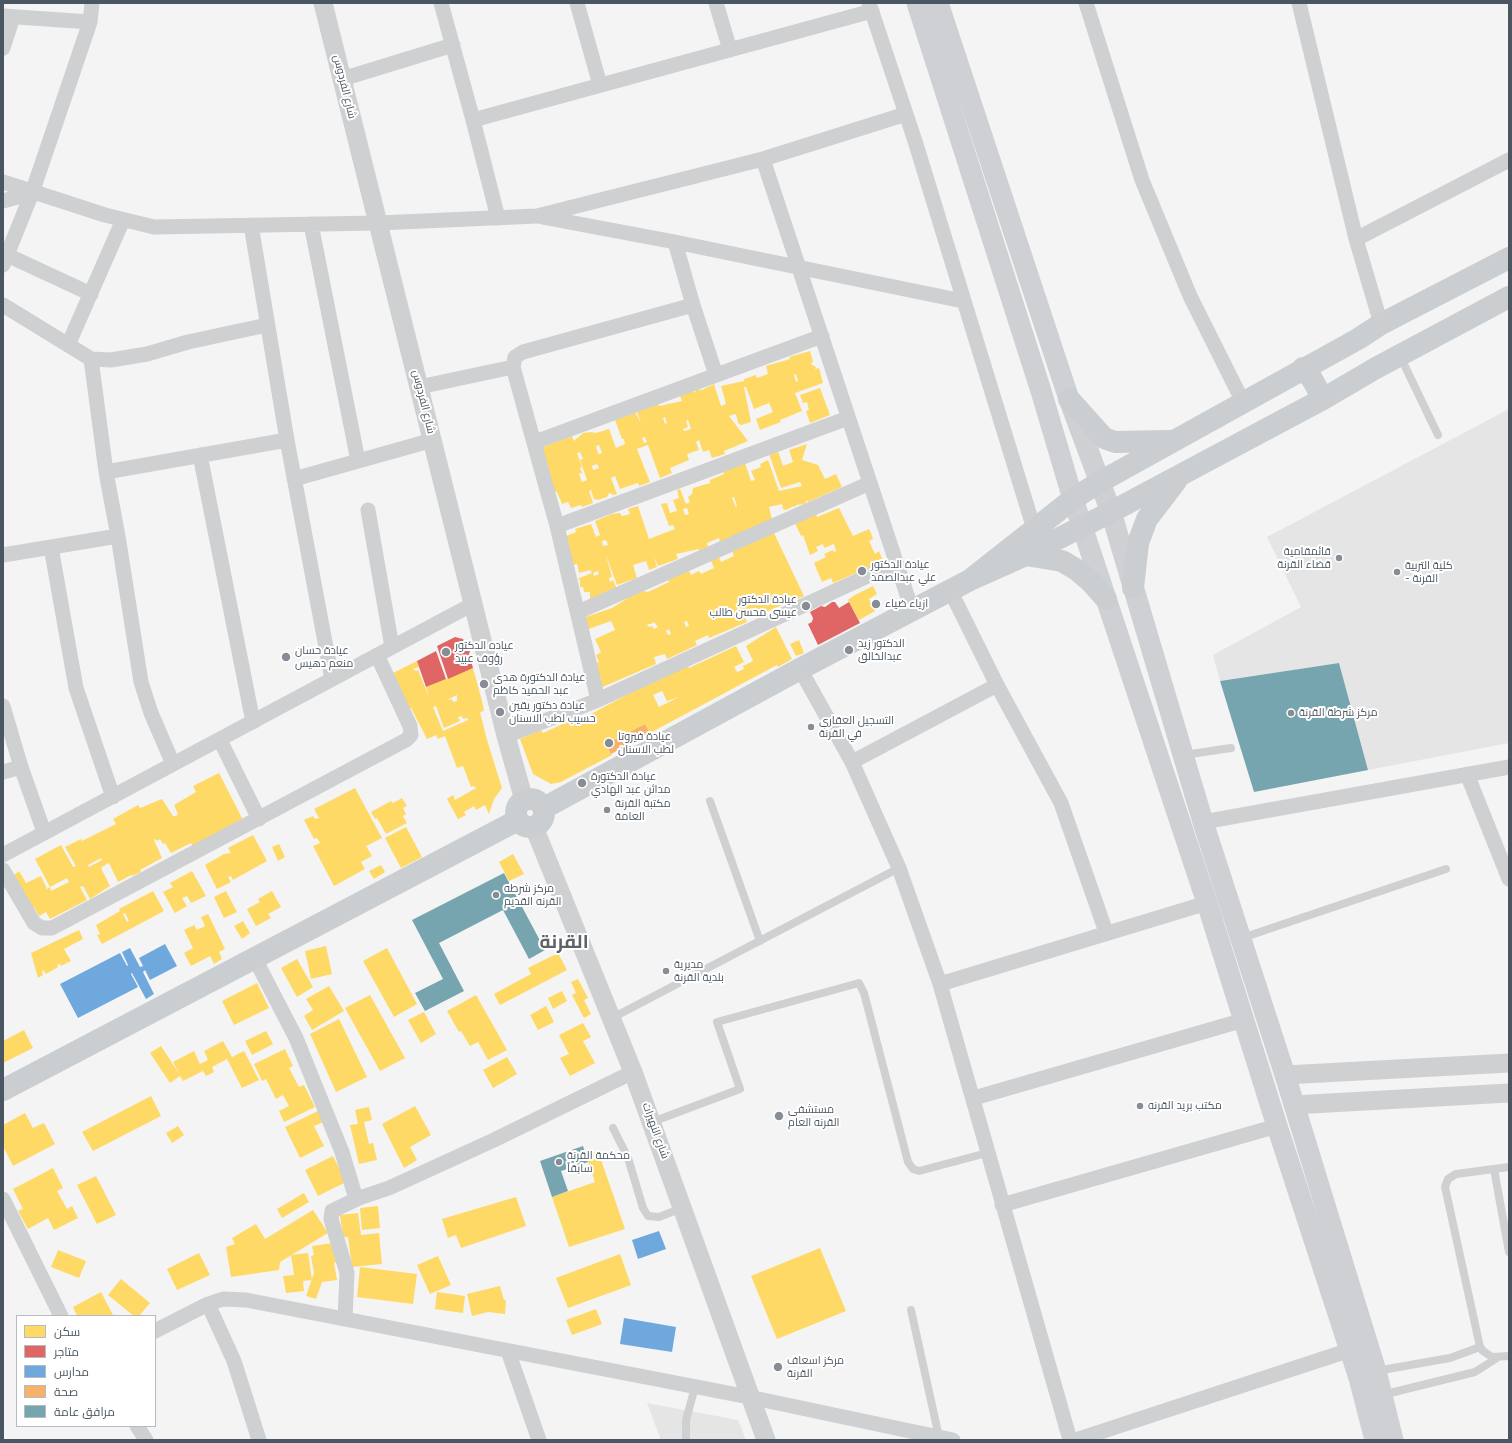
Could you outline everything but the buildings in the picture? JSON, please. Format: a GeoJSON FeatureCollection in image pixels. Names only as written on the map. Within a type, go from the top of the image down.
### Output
{"type":"FeatureCollection","features":[{"type":"Feature","properties":{"kind":"main road"},"geometry":{"type":"LineString","coordinates":[[917,3],[1041,391],[1073,499],[1207,902],[1276,1126],[1350,1350],[1375,1440]]}},
{"type":"Feature","properties":{"kind":"main road"},"geometry":{"type":"LineString","coordinates":[[938,3],[1069,399],[1098,483],[1111,512],[1203,822],[1285,1075],[1376,1371],[1393,1440]]}},
{"type":"Feature","properties":{"kind":"main road"},"geometry":{"type":"LineString","coordinates":[[970,580],[1073,499],[1098,483],[1303,368],[1358,339],[1382,324],[1509,258]]}},
{"type":"Feature","properties":{"kind":"main road"},"geometry":{"type":"LineString","coordinates":[[3,1090],[254,957],[530,814],[950,590],[1026,555],[1082,525],[1111,512],[1322,399],[1399,355],[1509,296]]}},
{"type":"Feature","properties":{"kind":"main road"},"geometry":{"type":"LineString","coordinates":[[1358,339],[1376,368]]}},
{"type":"Feature","properties":{"kind":"main road"},"geometry":{"type":"LineString","coordinates":[[1303,368],[1312,379],[1322,399]]}},
{"type":"Feature","properties":{"kind":"main road"},"geometry":{"type":"LineString","coordinates":[[1069,399],[1104,438],[1115,442],[1126,443],[1174,440]]}},
{"type":"Feature","properties":{"kind":"main road"},"geometry":{"type":"LineString","coordinates":[[1133,588],[1138,543],[1147,519],[1180,474]]}},
{"type":"Feature","properties":{"kind":"main road"},"geometry":{"type":"LineString","coordinates":[[1026,555],[1062,562],[1072,567],[1090,581],[1106,599]]}},
{"type":"Feature","properties":{"kind":"street"},"geometry":{"type":"LineString","coordinates":[[91,294],[5,260],[32,193],[90,22],[92,3]]}},
{"type":"Feature","properties":{"kind":"street","name":"شارع الفردوس"},"geometry":{"type":"LineString","coordinates":[[323,3],[506,736],[530,814]]}},
{"type":"Feature","properties":{"kind":"street"},"geometry":{"type":"LineString","coordinates":[[441,3],[474,120],[498,218]]}},
{"type":"Feature","properties":{"kind":"street"},"geometry":{"type":"LineString","coordinates":[[577,3],[600,85]]}},
{"type":"Feature","properties":{"kind":"street"},"geometry":{"type":"LineString","coordinates":[[716,3],[730,50]]}},
{"type":"Feature","properties":{"kind":"street"},"geometry":{"type":"LineString","coordinates":[[1086,3],[1142,180],[1190,296],[1243,402]]}},
{"type":"Feature","properties":{"kind":"street"},"geometry":{"type":"LineString","coordinates":[[1299,3],[1356,239],[1382,324]]}},
{"type":"Feature","properties":{"kind":"street"},"geometry":{"type":"LineString","coordinates":[[474,120],[730,50],[870,7],[906,114],[1034,529]]}},
{"type":"Feature","properties":{"kind":"street"},"geometry":{"type":"LineString","coordinates":[[3,48],[8,16],[90,22]]}},
{"type":"Feature","properties":{"kind":"street"},"geometry":{"type":"LineString","coordinates":[[342,79],[453,45]]}},
{"type":"Feature","properties":{"kind":"street"},"geometry":{"type":"LineString","coordinates":[[3,182],[32,193],[123,220],[154,227],[378,223],[537,216],[763,159],[906,114]]}},
{"type":"Feature","properties":{"kind":"street"},"geometry":{"type":"LineString","coordinates":[[763,159],[912,610]]}},
{"type":"Feature","properties":{"kind":"street"},"geometry":{"type":"LineString","coordinates":[[1356,239],[1509,160]]}},
{"type":"Feature","properties":{"kind":"street"},"geometry":{"type":"LineString","coordinates":[[3,201],[32,193]]}},
{"type":"Feature","properties":{"kind":"street"},"geometry":{"type":"LineString","coordinates":[[537,216],[676,242],[963,301]]}},
{"type":"Feature","properties":{"kind":"street"},"geometry":{"type":"LineString","coordinates":[[68,345],[123,220]]}},
{"type":"Feature","properties":{"kind":"street"},"geometry":{"type":"LineString","coordinates":[[311,224],[358,461]]}},
{"type":"Feature","properties":{"kind":"street"},"geometry":{"type":"LineString","coordinates":[[251,225],[287,440],[332,679]]}},
{"type":"Feature","properties":{"kind":"street"},"geometry":{"type":"LineString","coordinates":[[676,242],[693,305],[716,375]]}},
{"type":"Feature","properties":{"kind":"street"},"geometry":{"type":"LineString","coordinates":[[3,305],[91,359],[110,360],[147,354],[188,342],[267,326]]}},
{"type":"Feature","properties":{"kind":"street"},"geometry":{"type":"LineString","coordinates":[[598,700],[557,526],[512,366],[515,358],[522,352],[693,305]]}},
{"type":"Feature","properties":{"kind":"street"},"geometry":{"type":"LineString","coordinates":[[534,442],[822,336]]}},
{"type":"Feature","properties":{"kind":"street"},"geometry":{"type":"LineString","coordinates":[[91,359],[106,472],[118,536],[141,682],[151,713],[173,764]]}},
{"type":"Feature","properties":{"kind":"street"},"geometry":{"type":"LineString","coordinates":[[419,387],[512,366]]}},
{"type":"Feature","properties":{"kind":"street"},"geometry":{"type":"LineString","coordinates":[[557,526],[848,418]]}},
{"type":"Feature","properties":{"kind":"street"},"geometry":{"type":"LineString","coordinates":[[106,472],[287,440]]}},
{"type":"Feature","properties":{"kind":"street"},"geometry":{"type":"LineString","coordinates":[[294,479],[433,440]]}},
{"type":"Feature","properties":{"kind":"street"},"geometry":{"type":"LineString","coordinates":[[200,455],[253,722]]}},
{"type":"Feature","properties":{"kind":"street"},"geometry":{"type":"LineString","coordinates":[[578,612],[870,483]]}},
{"type":"Feature","properties":{"kind":"street"},"geometry":{"type":"LineString","coordinates":[[368,510],[392,647]]}},
{"type":"Feature","properties":{"kind":"street"},"geometry":{"type":"LineString","coordinates":[[3,555],[118,536]]}},
{"type":"Feature","properties":{"kind":"street"},"geometry":{"type":"LineString","coordinates":[[51,547],[76,688],[112,797]]}},
{"type":"Feature","properties":{"kind":"street"},"geometry":{"type":"LineString","coordinates":[[506,736],[598,700],[896,563]]}},
{"type":"Feature","properties":{"kind":"street"},"geometry":{"type":"LineString","coordinates":[[950,590],[997,685],[1061,803],[1106,932]]}},
{"type":"Feature","properties":{"kind":"street"},"geometry":{"type":"LineString","coordinates":[[3,855],[473,604]]}},
{"type":"Feature","properties":{"kind":"street"},"geometry":{"type":"LineString","coordinates":[[3,870],[34,923],[42,928],[52,928],[406,740],[411,735],[410,726],[377,655]]}},
{"type":"Feature","properties":{"kind":"street"},"geometry":{"type":"LineString","coordinates":[[800,669],[852,762],[899,868],[940,984],[974,1098],[987,1153],[1070,1440]]}},
{"type":"Feature","properties":{"kind":"street"},"geometry":{"type":"LineString","coordinates":[[852,762],[997,685]]}},
{"type":"Feature","properties":{"kind":"street"},"geometry":{"type":"LineString","coordinates":[[3,706],[20,767],[44,832]]}},
{"type":"Feature","properties":{"kind":"street"},"geometry":{"type":"LineString","coordinates":[[220,740],[259,819]]}},
{"type":"Feature","properties":{"kind":"street"},"geometry":{"type":"LineString","coordinates":[[3,772],[20,767]]}},
{"type":"Feature","properties":{"kind":"street"},"geometry":{"type":"LineString","coordinates":[[1203,822],[1509,767]]}},
{"type":"Feature","properties":{"kind":"street"},"geometry":{"type":"LineString","coordinates":[[1467,774],[1509,880]]}},
{"type":"Feature","properties":{"kind":"street","name":"شارع النهيرات"},"geometry":{"type":"LineString","coordinates":[[530,814],[652,1122],[749,1397],[766,1440]]}},
{"type":"Feature","properties":{"kind":"street"},"geometry":{"type":"LineString","coordinates":[[940,984],[1207,902]]}},
{"type":"Feature","properties":{"kind":"street"},"geometry":{"type":"LineString","coordinates":[[254,957],[296,1038],[342,1152],[356,1199]]}},
{"type":"Feature","properties":{"kind":"street"},"geometry":{"type":"LineString","coordinates":[[974,1098],[1244,1020]]}},
{"type":"Feature","properties":{"kind":"street"},"geometry":{"type":"LineString","coordinates":[[1285,1075],[1509,1063]]}},
{"type":"Feature","properties":{"kind":"street"},"geometry":{"type":"LineString","coordinates":[[345,1319],[347,1272],[331,1219],[332,1211],[356,1199],[389,1188],[487,1143],[633,1072]]}},
{"type":"Feature","properties":{"kind":"street"},"geometry":{"type":"LineString","coordinates":[[1293,1105],[1509,1093]]}},
{"type":"Feature","properties":{"kind":"street"},"geometry":{"type":"LineString","coordinates":[[1002,1205],[1276,1126]]}},
{"type":"Feature","properties":{"kind":"street"},"geometry":{"type":"LineString","coordinates":[[3,1199],[61,1315]]}},
{"type":"Feature","properties":{"kind":"street"},"geometry":{"type":"LineString","coordinates":[[156,1330],[208,1304],[223,1299],[246,1300],[749,1397],[946,1438]]}},
{"type":"Feature","properties":{"kind":"street"},"geometry":{"type":"LineString","coordinates":[[208,1304],[234,1361],[259,1440]]}},
{"type":"Feature","properties":{"kind":"street"},"geometry":{"type":"LineString","coordinates":[[1076,1440],[1350,1350]]}},
{"type":"Feature","properties":{"kind":"street"},"geometry":{"type":"LineString","coordinates":[[508,1351],[539,1440]]}},
{"type":"Feature","properties":{"kind":"street"},"geometry":{"type":"LineString","coordinates":[[138,1427],[146,1440]]}},
{"type":"Feature","properties":{"kind":"lane"},"geometry":{"type":"LineString","coordinates":[[1399,355],[1438,435]]}},
{"type":"Feature","properties":{"kind":"lane"},"geometry":{"type":"LineString","coordinates":[[1183,755],[1231,748]]}},
{"type":"Feature","properties":{"kind":"lane"},"geometry":{"type":"LineString","coordinates":[[710,801],[760,941]]}},
{"type":"Feature","properties":{"kind":"lane"},"geometry":{"type":"LineString","coordinates":[[612,1018],[899,868]]}},
{"type":"Feature","properties":{"kind":"lane"},"geometry":{"type":"LineString","coordinates":[[1241,939],[1446,869]]}},
{"type":"Feature","properties":{"kind":"lane"},"geometry":{"type":"LineString","coordinates":[[652,1122],[740,1089],[717,1022],[859,983],[864,993],[908,1162],[913,1169],[919,1171],[987,1153]]}},
{"type":"Feature","properties":{"kind":"lane"},"geometry":{"type":"LineString","coordinates":[[613,1128],[628,1158],[643,1208],[648,1216],[659,1217],[683,1208]]}},
{"type":"Feature","properties":{"kind":"lane"},"geometry":{"type":"LineString","coordinates":[[1497,1358],[1487,1355],[1480,1347],[1445,1187],[1448,1179],[1456,1174],[1509,1167]]}},
{"type":"Feature","properties":{"kind":"lane"},"geometry":{"type":"LineString","coordinates":[[1494,1169],[1509,1252]]}},
{"type":"Feature","properties":{"kind":"lane"},"geometry":{"type":"LineString","coordinates":[[911,1310],[946,1438]]}},
{"type":"Feature","properties":{"kind":"lane"},"geometry":{"type":"LineString","coordinates":[[1376,1371],[1450,1358],[1480,1347]]}},
{"type":"Feature","properties":{"kind":"lane"},"geometry":{"type":"LineString","coordinates":[[1382,1395],[1475,1372],[1497,1358],[1509,1356]]}},
{"type":"Feature","properties":{"kind":"lane"},"geometry":{"type":"LineString","coordinates":[[686,1440],[686,1420],[695,1387]]}},
{"type":"Feature","properties":{"kind":"shaded area","name":"كلية التربية - القرنة"},"geometry":{"type":"Polygon","coordinates":[[[1509,409],[1509,743],[1368,770],[1339,663],[1220,681],[1213,655],[1301,607],[1267,537],[1509,409]]]}},
{"type":"Feature","properties":{"kind":"shaded area"},"geometry":{"type":"Polygon","coordinates":[[[647,1403],[738,1420],[746,1440],[661,1440],[647,1403]]]}},
{"type":"Feature","properties":{"kind":"place","name":"قائمقامية قضاء القرنة"},"geometry":{"type":"Point","coordinates":[1339,558]}},
{"type":"Feature","properties":{"kind":"place","name":"عيادة الدكتور علي عبدالصمد"},"geometry":{"type":"Point","coordinates":[862,571]}},
{"type":"Feature","properties":{"kind":"place","name":"كلية التربية - القرنة"},"geometry":{"type":"Point","coordinates":[1397,572]}},
{"type":"Feature","properties":{"kind":"place","name":"ازياء ضياء"},"geometry":{"type":"Point","coordinates":[876,604]}},
{"type":"Feature","properties":{"kind":"place","name":"عيادة الدكتور عيسى محسن طالب"},"geometry":{"type":"Point","coordinates":[806,606]}},
{"type":"Feature","properties":{"kind":"place","name":"الدكتور زيد عبدالخالق"},"geometry":{"type":"Point","coordinates":[849,650]}},
{"type":"Feature","properties":{"kind":"place","name":"عياده الدكتور رؤوف عبيد"},"geometry":{"type":"Point","coordinates":[446,652]}},
{"type":"Feature","properties":{"kind":"place","name":"عيادة حسان منعم دهيس"},"geometry":{"type":"Point","coordinates":[286,657]}},
{"type":"Feature","properties":{"kind":"place","name":"عيادة الدكتورة هدى عبد الحميد كاظم"},"geometry":{"type":"Point","coordinates":[484,684]}},
{"type":"Feature","properties":{"kind":"place","name":"عيادة دكتور يقين حسيب لطب الاسنان"},"geometry":{"type":"Point","coordinates":[500,712]}},
{"type":"Feature","properties":{"kind":"place","name":"مركز شرطة القرنة"},"geometry":{"type":"Point","coordinates":[1291,713]}},
{"type":"Feature","properties":{"kind":"place","name":"التسجيل العقاري في القرنة"},"geometry":{"type":"Point","coordinates":[811,727]}},
{"type":"Feature","properties":{"kind":"place","name":"عيادة فيروتا لطب الاسنان"},"geometry":{"type":"Point","coordinates":[609,743]}},
{"type":"Feature","properties":{"kind":"place","name":"عيادة الدكتورة مدائن عبد الهادي"},"geometry":{"type":"Point","coordinates":[582,783]}},
{"type":"Feature","properties":{"kind":"place","name":"مكتبة القرنة العامة"},"geometry":{"type":"Point","coordinates":[607,810]}},
{"type":"Feature","properties":{"kind":"place","name":"مركز شرطه القرنه القديم"},"geometry":{"type":"Point","coordinates":[496,895]}},
{"type":"Feature","properties":{"kind":"place","name":"مديرية بلدية القرنة"},"geometry":{"type":"Point","coordinates":[666,971]}},
{"type":"Feature","properties":{"kind":"place","name":"مكتب بريد القرنه"},"geometry":{"type":"Point","coordinates":[1140,1106]}},
{"type":"Feature","properties":{"kind":"place","name":"مستشفى القرنه العام"},"geometry":{"type":"Point","coordinates":[779,1116]}},
{"type":"Feature","properties":{"kind":"place","name":"محكمة القرنة سابقاً"},"geometry":{"type":"Point","coordinates":[559,1162]}},
{"type":"Feature","properties":{"kind":"place","name":"مركز اسعاف القرنة"},"geometry":{"type":"Point","coordinates":[778,1367]}},
{"type":"Feature","properties":{"kind":"district","name":"القرنة"},"geometry":{"type":"Point","coordinates":[564,943]}}]}
